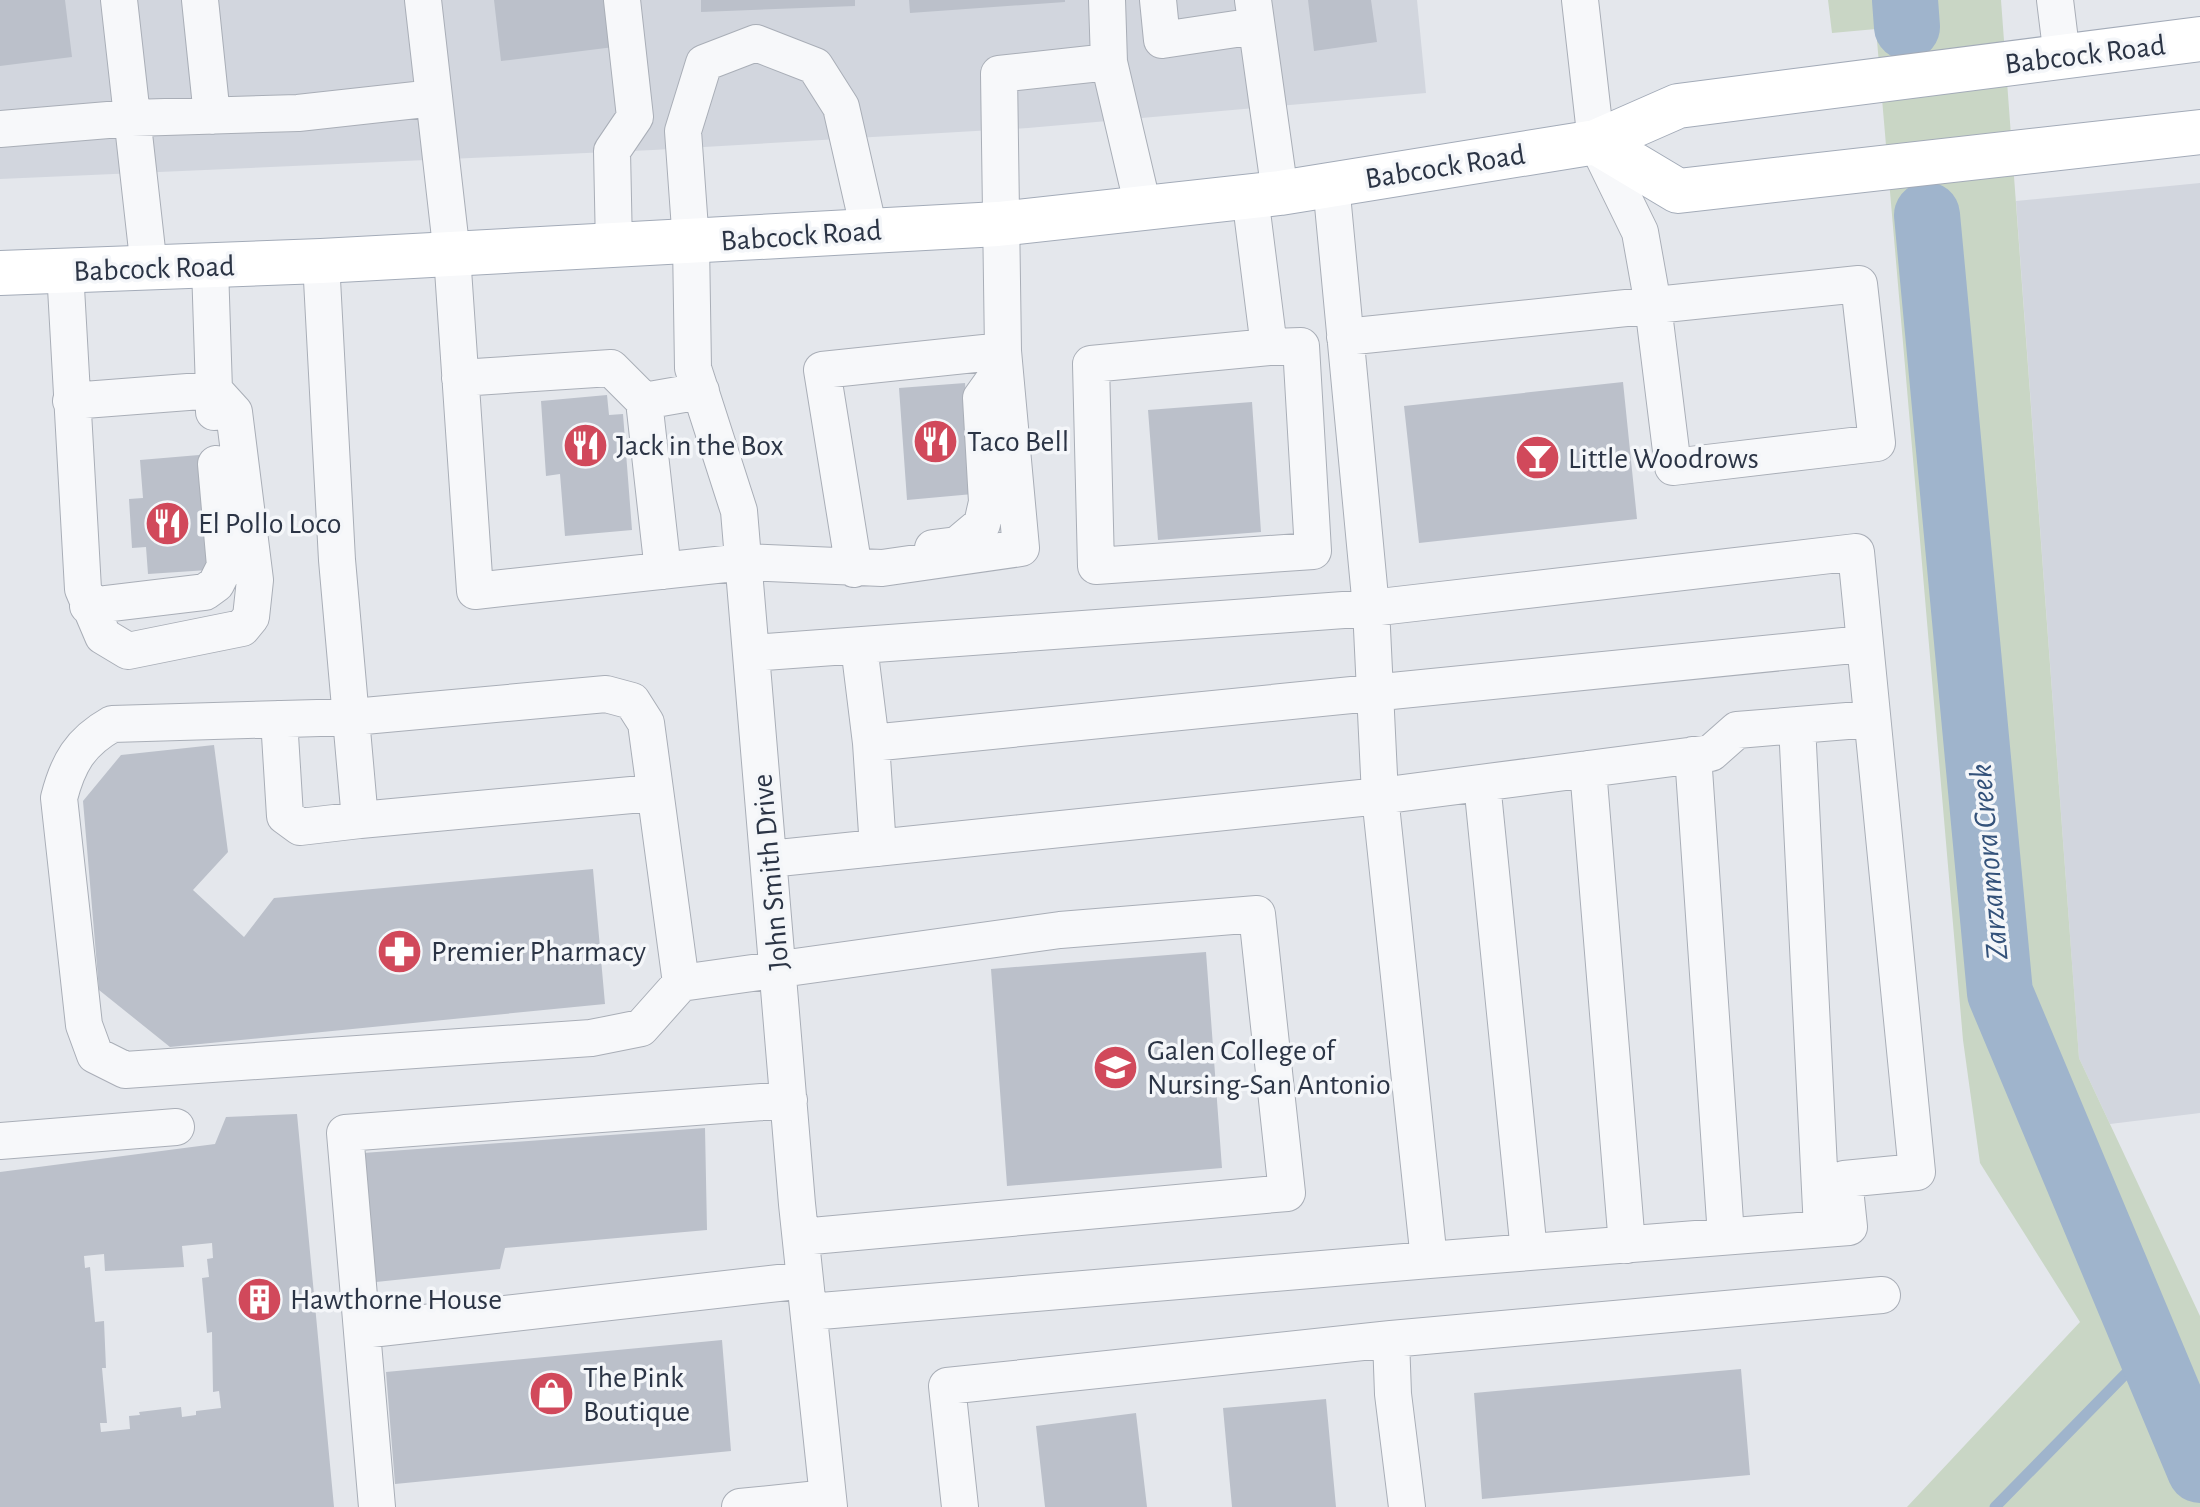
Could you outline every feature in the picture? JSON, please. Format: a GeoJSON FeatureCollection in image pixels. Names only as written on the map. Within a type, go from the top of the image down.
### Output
{"type":"FeatureCollection","features":[{"type":"Feature","properties":{"kind":"main road","name":"Babcock Road"},"geometry":{"type":"LineString","coordinates":[[0,273],[210,267],[998,224],[1265,194],[1596,142],[1678,106],[2200,39]]}},
{"type":"Feature","properties":{"kind":"main road"},"geometry":{"type":"LineString","coordinates":[[1596,142],[1678,191],[2200,132]]}},
{"type":"Feature","properties":{"kind":"street"},"geometry":{"type":"LineString","coordinates":[[119,0],[149,268]]}},
{"type":"Feature","properties":{"kind":"street"},"geometry":{"type":"LineString","coordinates":[[200,0],[212,116]]}},
{"type":"Feature","properties":{"kind":"street"},"geometry":{"type":"LineString","coordinates":[[423,0],[452,255],[475,591],[744,562],[868,568],[1021,548],[1003,359],[998,224],[999,74],[1109,62]]}},
{"type":"Feature","properties":{"kind":"street"},"geometry":{"type":"LineString","coordinates":[[614,247],[612,151],[635,117],[622,0]]}},
{"type":"Feature","properties":{"kind":"street"},"geometry":{"type":"LineString","coordinates":[[1107,0],[1109,62],[1143,207]]}},
{"type":"Feature","properties":{"kind":"street"},"geometry":{"type":"LineString","coordinates":[[1158,0],[1162,40],[1255,13],[1265,194],[1269,347]]}},
{"type":"Feature","properties":{"kind":"street"},"geometry":{"type":"LineString","coordinates":[[1345,337],[1653,305],[1859,284],[1877,443],[1673,467],[1653,305],[1637,223],[1596,142],[1584,0]]}},
{"type":"Feature","properties":{"kind":"street"},"geometry":{"type":"LineString","coordinates":[[2055,0],[2062,57]]}},
{"type":"Feature","properties":{"kind":"street","name":"John Smith Drive"},"geometry":{"type":"LineString","coordinates":[[829,1503],[801,1237],[739,511],[693,368],[691,243],[683,131],[704,63],[756,43],[815,66],[841,107],[869,230]]}},
{"type":"Feature","properties":{"kind":"street"},"geometry":{"type":"LineString","coordinates":[[0,129],[132,118],[298,113],[434,98]]}},
{"type":"Feature","properties":{"kind":"street"},"geometry":{"type":"LineString","coordinates":[[1331,184],[1371,608],[1380,796],[1429,1260]]}},
{"type":"Feature","properties":{"kind":"street"},"geometry":{"type":"LineString","coordinates":[[321,261],[337,560],[360,820]]}},
{"type":"Feature","properties":{"kind":"street"},"geometry":{"type":"LineString","coordinates":[[88,606],[205,592],[216,584],[225,566],[210,267]]}},
{"type":"Feature","properties":{"kind":"street"},"geometry":{"type":"LineString","coordinates":[[65,270],[83,589],[103,636],[128,651],[242,628],[251,617],[255,580],[234,412],[214,390]]}},
{"type":"Feature","properties":{"kind":"street"},"geometry":{"type":"LineString","coordinates":[[1301,346],[1313,551],[1096,566],[1091,364],[1269,347],[1301,346]]}},
{"type":"Feature","properties":{"kind":"street"},"geometry":{"type":"LineString","coordinates":[[868,568],[901,553],[957,545],[982,524],[987,502],[981,398],[1003,359]]}},
{"type":"Feature","properties":{"kind":"street"},"geometry":{"type":"LineString","coordinates":[[868,568],[822,370],[1003,359]]}},
{"type":"Feature","properties":{"kind":"street"},"geometry":{"type":"LineString","coordinates":[[460,378],[611,368],[644,401],[663,571]]}},
{"type":"Feature","properties":{"kind":"street"},"geometry":{"type":"LineString","coordinates":[[71,401],[214,390]]}},
{"type":"Feature","properties":{"kind":"street"},"geometry":{"type":"LineString","coordinates":[[644,401],[701,391]]}},
{"type":"Feature","properties":{"kind":"street"},"geometry":{"type":"LineString","coordinates":[[362,1330],[807,1296],[1429,1260],[1849,1227],[1844,1179],[1917,1172],[1856,552],[1371,608],[751,653]]}},
{"type":"Feature","properties":{"kind":"street"},"geometry":{"type":"LineString","coordinates":[[871,743],[1863,644]]}},
{"type":"Feature","properties":{"kind":"street"},"geometry":{"type":"LineString","coordinates":[[859,646],[871,743],[878,848]]}},
{"type":"Feature","properties":{"kind":"street"},"geometry":{"type":"LineString","coordinates":[[681,983],[653,793],[646,723],[632,701],[606,694],[353,717],[112,724],[88,738],[67,767],[59,798],[84,1025],[95,1055],[125,1070],[591,1038],[641,1028],[681,983],[1060,930],[1257,914],[1287,1193],[801,1237]]}},
{"type":"Feature","properties":{"kind":"street"},"geometry":{"type":"LineString","coordinates":[[279,719],[285,816],[300,827],[653,793]]}},
{"type":"Feature","properties":{"kind":"street"},"geometry":{"type":"LineString","coordinates":[[769,859],[1380,796],[1711,753],[1737,730],[1872,719]]}},
{"type":"Feature","properties":{"kind":"street"},"geometry":{"type":"LineString","coordinates":[[1797,725],[1822,1229]]}},
{"type":"Feature","properties":{"kind":"street"},"geometry":{"type":"LineString","coordinates":[[1693,755],[1726,1236]]}},
{"type":"Feature","properties":{"kind":"street"},"geometry":{"type":"LineString","coordinates":[[1588,769],[1627,1245]]}},
{"type":"Feature","properties":{"kind":"street"},"geometry":{"type":"LineString","coordinates":[[1482,783],[1529,1252]]}},
{"type":"Feature","properties":{"kind":"street"},"geometry":{"type":"LineString","coordinates":[[377,1507],[345,1133],[789,1100]]}},
{"type":"Feature","properties":{"kind":"street"},"geometry":{"type":"LineString","coordinates":[[0,1141],[176,1127]]}},
{"type":"Feature","properties":{"kind":"street"},"geometry":{"type":"LineString","coordinates":[[960,1507],[947,1386],[1391,1339],[1882,1295]]}},
{"type":"Feature","properties":{"kind":"street"},"geometry":{"type":"LineString","coordinates":[[1391,1339],[1393,1394],[1407,1507]]}},
{"type":"Feature","properties":{"kind":"street"},"geometry":{"type":"LineString","coordinates":[[740,1507],[829,1503]]}},
{"type":"Feature","properties":{"kind":"shaded area"},"geometry":{"type":"Polygon","coordinates":[[[0,0],[1417,0],[1426,93],[1028,128],[653,150],[0,179],[0,0]]]}},
{"type":"Feature","properties":{"kind":"shaded area"},"geometry":{"type":"Polygon","coordinates":[[[2200,183],[2200,1113],[2110,1124],[2079,1058],[2016,201],[2200,183]]]}},
{"type":"Feature","properties":{"kind":"green space"},"geometry":{"type":"Polygon","coordinates":[[[1828,0],[2001,0],[2079,1058],[2200,1316],[2200,1507],[1907,1507],[2080,1322],[1980,1163],[1963,1040],[1876,29],[1832,33],[1828,0]]]}},
{"type":"Feature","properties":{"kind":"building"},"geometry":{"type":"Polygon","coordinates":[[[0,0],[65,0],[72,57],[0,66],[0,0]]]}},
{"type":"Feature","properties":{"kind":"building"},"geometry":{"type":"Polygon","coordinates":[[[494,0],[609,0],[614,47],[501,61],[494,0]]]}},
{"type":"Feature","properties":{"kind":"building"},"geometry":{"type":"Polygon","coordinates":[[[701,0],[855,0],[855,6],[701,12],[701,0]]]}},
{"type":"Feature","properties":{"kind":"building"},"geometry":{"type":"Polygon","coordinates":[[[909,0],[1065,0],[1065,2],[910,13],[909,0]]]}},
{"type":"Feature","properties":{"kind":"building"},"geometry":{"type":"Polygon","coordinates":[[[1308,0],[1371,0],[1377,42],[1314,51],[1308,0]]]}},
{"type":"Feature","properties":{"kind":"building"},"geometry":{"type":"Polygon","coordinates":[[[1623,382],[1637,519],[1419,543],[1404,406],[1623,382]]]}},
{"type":"Feature","properties":{"kind":"building","name":"Taco Bell"},"geometry":{"type":"Polygon","coordinates":[[[965,383],[973,494],[907,500],[899,388],[965,383]]]}},
{"type":"Feature","properties":{"kind":"building","name":"Jack in the Box"},"geometry":{"type":"Polygon","coordinates":[[[607,395],[609,415],[623,414],[632,530],[565,536],[560,474],[546,476],[541,401],[607,395]]]}},
{"type":"Feature","properties":{"kind":"building"},"geometry":{"type":"Polygon","coordinates":[[[1252,402],[1261,532],[1158,540],[1148,410],[1252,402]]]}},
{"type":"Feature","properties":{"kind":"building","name":"El Pollo Loco"},"geometry":{"type":"Polygon","coordinates":[[[199,455],[208,570],[148,574],[146,547],[132,548],[129,499],[143,498],[140,460],[199,455]]]}},
{"type":"Feature","properties":{"kind":"building"},"geometry":{"type":"Polygon","coordinates":[[[214,745],[228,852],[193,890],[244,937],[274,898],[593,869],[605,1004],[170,1047],[99,990],[83,801],[121,755],[214,745]]]}},
{"type":"Feature","properties":{"kind":"building"},"geometry":{"type":"Polygon","coordinates":[[[1206,952],[1222,1168],[1007,1186],[991,969],[1206,952]]]}},
{"type":"Feature","properties":{"kind":"building","name":"Hawthorne House"},"geometry":{"type":"Polygon","coordinates":[[[297,1114],[334,1507],[0,1507],[0,1172],[215,1144],[226,1117],[297,1114]],[[212,1243],[182,1246],[184,1267],[105,1271],[104,1254],[84,1256],[85,1268],[90,1267],[95,1322],[104,1321],[106,1368],[102,1368],[107,1423],[100,1423],[101,1432],[130,1429],[129,1416],[140,1415],[139,1412],[181,1407],[182,1417],[196,1415],[196,1411],[221,1408],[219,1391],[213,1392],[212,1332],[207,1333],[202,1278],[209,1277],[207,1259],[213,1258],[212,1243]]]}},
{"type":"Feature","properties":{"kind":"building"},"geometry":{"type":"Polygon","coordinates":[[[705,1128],[707,1230],[505,1248],[500,1269],[376,1282],[363,1153],[705,1128]]]}},
{"type":"Feature","properties":{"kind":"building"},"geometry":{"type":"Polygon","coordinates":[[[722,1340],[731,1451],[395,1484],[386,1372],[722,1340]]]}},
{"type":"Feature","properties":{"kind":"building"},"geometry":{"type":"Polygon","coordinates":[[[1741,1369],[1750,1475],[1482,1499],[1474,1393],[1741,1369]]]}},
{"type":"Feature","properties":{"kind":"building"},"geometry":{"type":"Polygon","coordinates":[[[1326,1399],[1336,1507],[1232,1507],[1223,1408],[1326,1399]]]}},
{"type":"Feature","properties":{"kind":"building"},"geometry":{"type":"Polygon","coordinates":[[[1136,1413],[1147,1507],[1045,1507],[1036,1426],[1136,1413]]]}},
{"type":"Feature","properties":{"kind":"waterway","name":"Zarzamora Creek"},"geometry":{"type":"LineString","coordinates":[[1905,0],[1907,27]]}},
{"type":"Feature","properties":{"kind":"waterway","name":"Zarzamora Creek"},"geometry":{"type":"LineString","coordinates":[[1927,215],[2000,993],[2200,1470]]}},
{"type":"Feature","properties":{"kind":"waterway"},"geometry":{"type":"LineString","coordinates":[[1995,1507],[2148,1351]]}},
{"type":"Feature","properties":{"kind":"place","name":"Taco Bell"},"geometry":{"type":"Point","coordinates":[936,441]}},
{"type":"Feature","properties":{"kind":"place","name":"Jack in the Box"},"geometry":{"type":"Point","coordinates":[585,445]}},
{"type":"Feature","properties":{"kind":"place","name":"Little Woodrows"},"geometry":{"type":"Point","coordinates":[1537,458]}},
{"type":"Feature","properties":{"kind":"place","name":"El Pollo Loco"},"geometry":{"type":"Point","coordinates":[167,523]}},
{"type":"Feature","properties":{"kind":"place","name":"Premier Pharmacy"},"geometry":{"type":"Point","coordinates":[400,951]}},
{"type":"Feature","properties":{"kind":"place","name":"Galen College of Nursing-San Antonio"},"geometry":{"type":"Point","coordinates":[1116,1067]}},
{"type":"Feature","properties":{"kind":"place","name":"Hawthorne House"},"geometry":{"type":"Point","coordinates":[259,1299]}},
{"type":"Feature","properties":{"kind":"place","name":"The Pink Boutique"},"geometry":{"type":"Point","coordinates":[552,1394]}}]}
